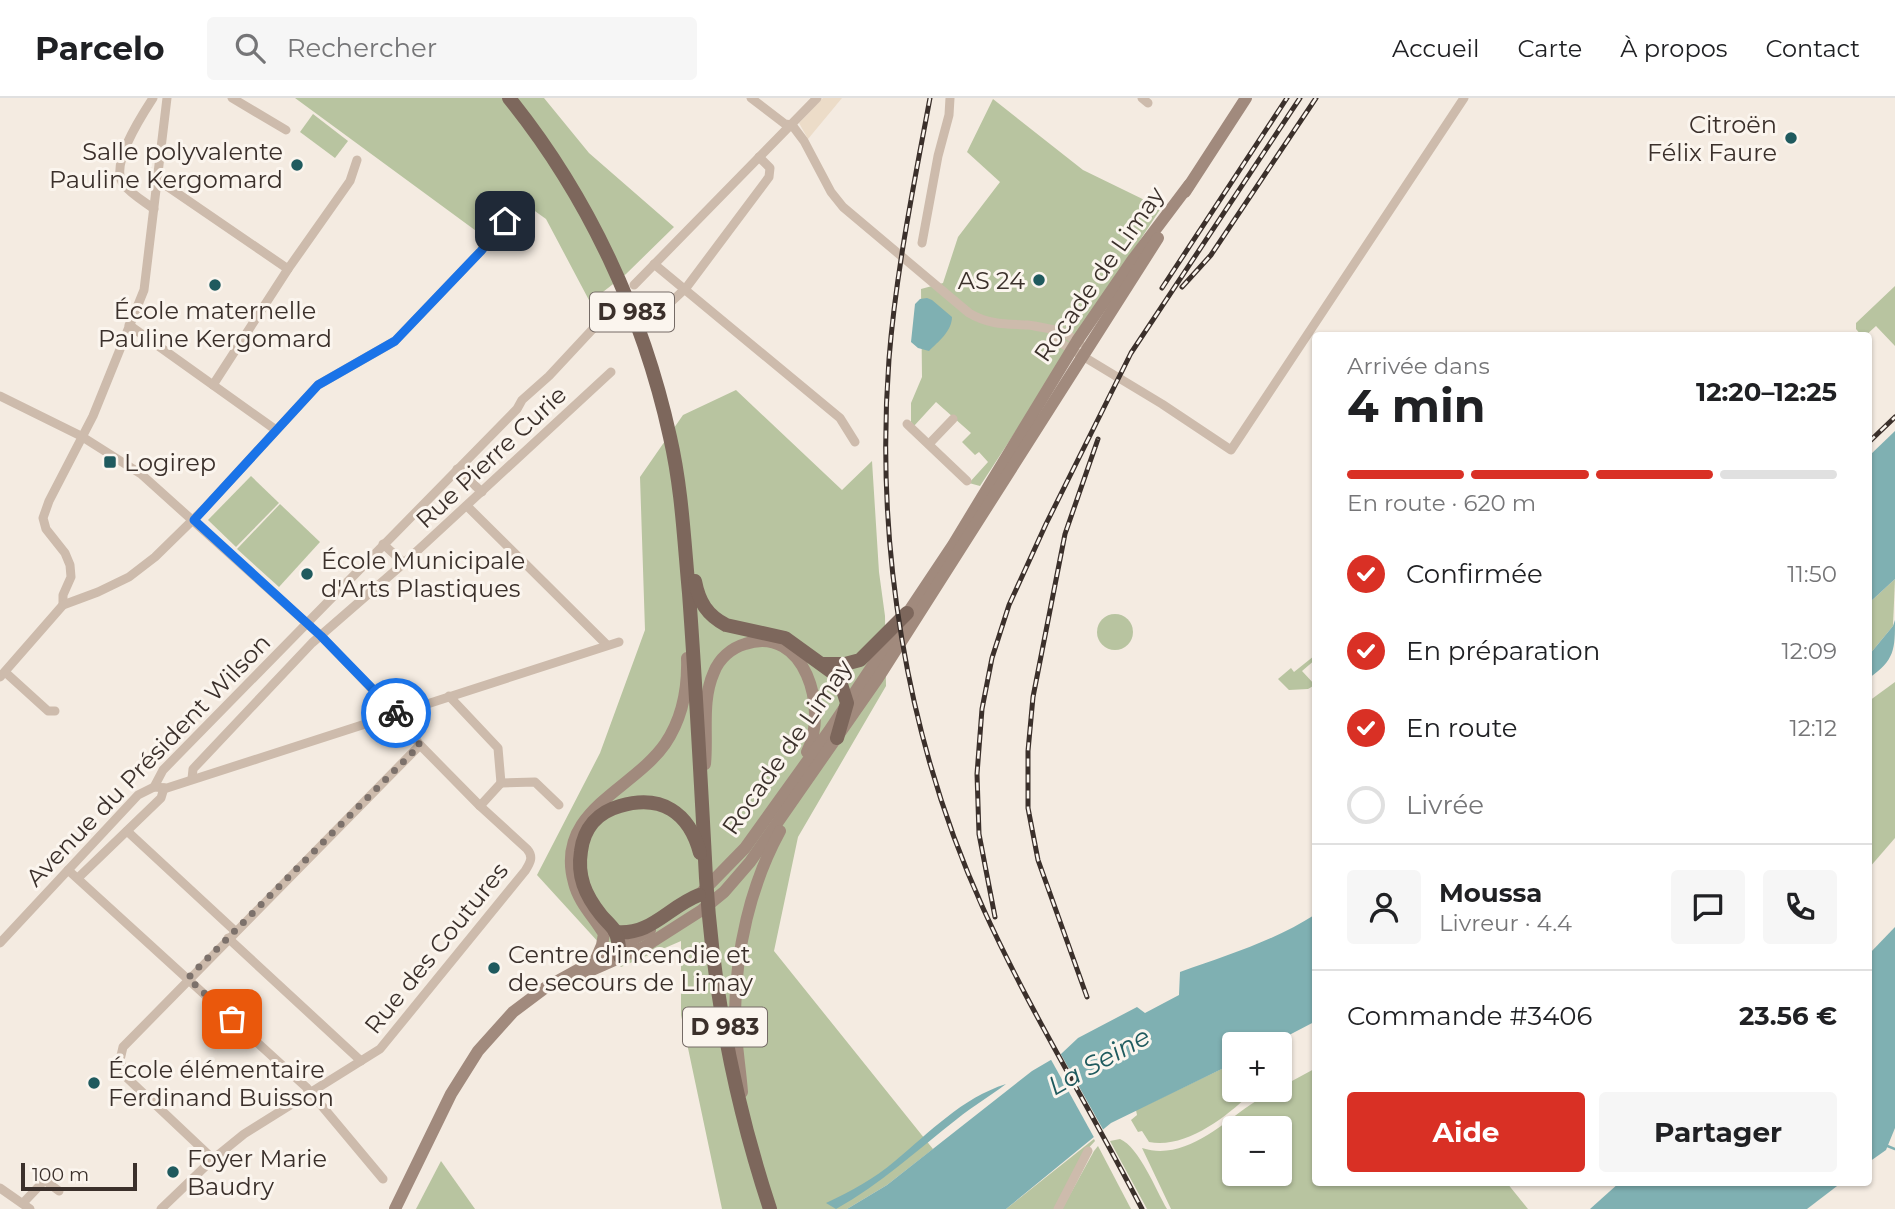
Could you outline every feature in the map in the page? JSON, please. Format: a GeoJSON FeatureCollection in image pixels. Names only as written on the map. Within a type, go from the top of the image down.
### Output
{"type":"FeatureCollection","features":[{"type":"Feature","properties":{"kind":"main road","name":"D 983"},"geometry":{"type":"LineString","coordinates":[[509,98],[575,192],[616,273],[657,385],[670,438],[685,533],[702,784],[704,885],[720,1000],[744,1116],[770,1209]]}},
{"type":"Feature","properties":{"kind":"main road","name":"Rocade de Limay"},"geometry":{"type":"LineString","coordinates":[[395,1209],[451,1094],[478,1051],[513,1012],[545,988],[596,958],[656,939],[702,910],[724,892],[750,862],[837,738],[989,505],[1134,258],[1189,185],[1246,98]]}},
{"type":"Feature","properties":{"kind":"main road","name":"Rocade de Limay"},"geometry":{"type":"LineString","coordinates":[[471,1065],[523,1014],[553,990],[659,926],[731,864],[776,807],[847,703],[953,545],[1063,364],[1079,348]]}},
{"type":"Feature","properties":{"kind":"main road"},"geometry":{"type":"LineString","coordinates":[[685,533],[698,595],[711,616],[726,625],[785,638],[822,664],[840,681],[847,703],[837,738]]}},
{"type":"Feature","properties":{"kind":"main road"},"geometry":{"type":"LineString","coordinates":[[610,933],[577,893],[572,876],[573,845],[585,819],[612,792],[655,757],[675,725],[686,693],[688,671],[685,625],[688,589]]}},
{"type":"Feature","properties":{"kind":"main road"},"geometry":{"type":"LineString","coordinates":[[822,664],[845,664],[860,660],[907,613]]}},
{"type":"Feature","properties":{"kind":"main road"},"geometry":{"type":"LineString","coordinates":[[702,784],[706,709],[714,672],[724,657],[741,645],[762,641],[775,643],[789,651],[803,666],[814,696],[816,718],[812,742],[776,807]]}},
{"type":"Feature","properties":{"kind":"main road"},"geometry":{"type":"LineString","coordinates":[[744,1116],[735,1013],[745,923],[766,858],[820,761]]}},
{"type":"Feature","properties":{"kind":"main road"},"geometry":{"type":"LineString","coordinates":[[610,933],[638,932],[689,899],[704,885],[696,837],[681,818],[667,807],[642,800],[606,811],[597,817],[584,835],[580,871],[583,888],[620,952]]}},
{"type":"Feature","properties":{"kind":"main road"},"geometry":{"type":"LineString","coordinates":[[596,958],[610,933]]}},
{"type":"Feature","properties":{"kind":"street"},"geometry":{"type":"LineString","coordinates":[[153,98],[124,151],[119,172],[122,184],[154,209]]}},
{"type":"Feature","properties":{"kind":"street"},"geometry":{"type":"LineString","coordinates":[[63,605],[63,595],[71,577],[70,565],[65,553],[46,529],[43,518],[93,416],[144,290],[167,98]]}},
{"type":"Feature","properties":{"kind":"street"},"geometry":{"type":"LineString","coordinates":[[232,98],[286,130]]}},
{"type":"Feature","properties":{"kind":"street"},"geometry":{"type":"LineString","coordinates":[[751,98],[785,124],[792,125],[804,141],[831,192],[843,207],[970,313],[995,325],[1030,325],[1057,330],[1079,348],[1231,450],[1464,98]]}},
{"type":"Feature","properties":{"kind":"street"},"geometry":{"type":"LineString","coordinates":[[634,285],[817,98]]}},
{"type":"Feature","properties":{"kind":"street"},"geometry":{"type":"LineString","coordinates":[[922,243],[938,156],[949,115],[950,98]]}},
{"type":"Feature","properties":{"kind":"street"},"geometry":{"type":"LineString","coordinates":[[672,301],[686,288],[769,177],[770,168],[759,157]]}},
{"type":"Feature","properties":{"kind":"street"},"geometry":{"type":"LineString","coordinates":[[213,385],[288,269],[351,181],[357,160]]}},
{"type":"Feature","properties":{"kind":"street"},"geometry":{"type":"LineString","coordinates":[[158,180],[288,269]]}},
{"type":"Feature","properties":{"kind":"street"},"geometry":{"type":"LineString","coordinates":[[55,710],[48,711],[2,674],[63,605],[129,577],[155,557],[194,520],[318,385],[395,341],[481,251],[517,206]]}},
{"type":"Feature","properties":{"kind":"street"},"geometry":{"type":"LineString","coordinates":[[654,264],[840,418],[855,442]]}},
{"type":"Feature","properties":{"kind":"street","name":"Avenue du Président Wilson"},"geometry":{"type":"LineString","coordinates":[[0,943],[138,795],[159,788],[163,770],[617,303]]}},
{"type":"Feature","properties":{"kind":"street"},"geometry":{"type":"LineString","coordinates":[[130,325],[276,430]]}},
{"type":"Feature","properties":{"kind":"street"},"geometry":{"type":"LineString","coordinates":[[1049,330],[1056,340],[1063,364]]}},
{"type":"Feature","properties":{"kind":"street"},"geometry":{"type":"LineString","coordinates":[[1056,340],[1079,348]]}},
{"type":"Feature","properties":{"kind":"street","name":"Rue Pierre Curie"},"geometry":{"type":"LineString","coordinates":[[192,779],[194,769],[312,643],[404,564],[611,372]]}},
{"type":"Feature","properties":{"kind":"street"},"geometry":{"type":"LineString","coordinates":[[0,396],[81,436],[141,474],[307,622],[480,806],[500,783],[498,748],[449,696]]}},
{"type":"Feature","properties":{"kind":"street"},"geometry":{"type":"LineString","coordinates":[[929,444],[953,419]]}},
{"type":"Feature","properties":{"kind":"street"},"geometry":{"type":"LineString","coordinates":[[907,424],[967,481]]}},
{"type":"Feature","properties":{"kind":"street"},"geometry":{"type":"LineString","coordinates":[[457,469],[482,492]]}},
{"type":"Feature","properties":{"kind":"street"},"geometry":{"type":"LineString","coordinates":[[467,506],[607,645]]}},
{"type":"Feature","properties":{"kind":"street"},"geometry":{"type":"LineString","coordinates":[[383,544],[404,564]]}},
{"type":"Feature","properties":{"kind":"street"},"geometry":{"type":"LineString","coordinates":[[78,878],[161,798],[159,788],[620,642]]}},
{"type":"Feature","properties":{"kind":"street"},"geometry":{"type":"LineString","coordinates":[[213,1159],[124,1075],[120,1060],[123,1047],[231,934],[420,745]]}},
{"type":"Feature","properties":{"kind":"street"},"geometry":{"type":"LineString","coordinates":[[500,783],[535,782],[559,805]]}},
{"type":"Feature","properties":{"kind":"street","name":"Rue des Coutures"},"geometry":{"type":"LineString","coordinates":[[161,1209],[213,1159],[244,1134],[389,1041],[525,871],[531,856],[522,844],[480,806]]}},
{"type":"Feature","properties":{"kind":"street"},"geometry":{"type":"LineString","coordinates":[[127,831],[361,1061]]}},
{"type":"Feature","properties":{"kind":"street"},"geometry":{"type":"LineString","coordinates":[[68,870],[310,1093],[383,1179]]}},
{"type":"Feature","properties":{"kind":"street"},"geometry":{"type":"LineString","coordinates":[[1058,1209],[1088,1150]]}},
{"type":"Feature","properties":{"kind":"street"},"geometry":{"type":"LineString","coordinates":[[0,1188],[26,1206],[43,1182],[59,1191]]}},
{"type":"Feature","properties":{"kind":"green space"},"geometry":{"type":"Polygon","coordinates":[[[295,98],[544,98],[589,153],[674,227],[626,274],[590,302],[546,219],[514,196],[483,236],[295,98]]]}},
{"type":"Feature","properties":{"kind":"green space"},"geometry":{"type":"Polygon","coordinates":[[[993,99],[1083,170],[1161,208],[980,486],[969,483],[988,462],[979,452],[975,455],[962,442],[971,433],[936,402],[914,426],[911,422],[911,403],[922,377],[921,289],[943,283],[958,237],[1000,182],[967,152],[993,99]]]}},
{"type":"Feature","properties":{"kind":"green space"},"geometry":{"type":"Polygon","coordinates":[[[313,114],[348,141],[335,158],[300,132],[313,114]]]}},
{"type":"Feature","properties":{"kind":"green space"},"geometry":{"type":"Polygon","coordinates":[[[1895,286],[1895,346],[1876,326],[1869,332],[1859,332],[1856,323],[1895,286]]]}},
{"type":"Feature","properties":{"kind":"green space"},"geometry":{"type":"Polygon","coordinates":[[[736,390],[842,490],[872,461],[879,572],[885,616],[886,686],[798,837],[774,951],[933,1149],[887,1185],[847,1209],[722,1209],[681,1015],[681,941],[621,967],[537,875],[600,753],[645,630],[640,477],[683,415],[736,390]]]}},
{"type":"Feature","properties":{"kind":"green space"},"geometry":{"type":"Polygon","coordinates":[[[251,476],[279,503],[236,547],[208,520],[251,476]]]}},
{"type":"Feature","properties":{"kind":"green space"},"geometry":{"type":"Polygon","coordinates":[[[280,504],[320,542],[279,587],[237,549],[280,504]]]}},
{"type":"Feature","properties":{"kind":"green space"},"geometry":{"type":"Polygon","coordinates":[[[1895,579],[1893,626],[1872,651],[1872,600],[1895,579]]]}},
{"type":"Feature","properties":{"kind":"green space"},"geometry":{"type":"Polygon","coordinates":[[[1115,614],[1128,619],[1133,632],[1128,645],[1115,650],[1102,645],[1097,632],[1102,619],[1115,614]]]}},
{"type":"Feature","properties":{"kind":"green space"},"geometry":{"type":"Polygon","coordinates":[[[1312,658],[1312,662],[1302,671],[1312,682],[1312,687],[1289,690],[1278,679],[1291,668],[1294,672],[1312,658]]]}},
{"type":"Feature","properties":{"kind":"green space"},"geometry":{"type":"Polygon","coordinates":[[[1895,682],[1895,838],[1872,865],[1872,699],[1895,682]]]}},
{"type":"Feature","properties":{"kind":"green space"},"geometry":{"type":"Polygon","coordinates":[[[1222,1069],[1222,1102],[1241,1102],[1203,1130],[1189,1137],[1162,1143],[1149,1142],[1142,1131],[1138,1132],[1131,1120],[1137,1115],[1136,1110],[1222,1069]]]}},
{"type":"Feature","properties":{"kind":"green space"},"geometry":{"type":"Polygon","coordinates":[[[1312,1070],[1312,1186],[1509,1186],[1528,1209],[1171,1209],[1142,1148],[1172,1150],[1199,1140],[1222,1125],[1222,1186],[1292,1186],[1292,1116],[1235,1116],[1254,1102],[1292,1102],[1292,1081],[1312,1070]]]}},
{"type":"Feature","properties":{"kind":"green space"},"geometry":{"type":"Polygon","coordinates":[[[1094,1139],[1054,1209],[1006,1209],[1094,1139]]]}},
{"type":"Feature","properties":{"kind":"green space"},"geometry":{"type":"Polygon","coordinates":[[[1120,1139],[1134,1151],[1167,1209],[1147,1209],[1110,1141],[1120,1139]]]}},
{"type":"Feature","properties":{"kind":"green space"},"geometry":{"type":"Polygon","coordinates":[[[1098,1146],[1131,1209],[1062,1209],[1094,1151],[1098,1146]]]}},
{"type":"Feature","properties":{"kind":"green space"},"geometry":{"type":"Polygon","coordinates":[[[441,1161],[475,1209],[416,1209],[441,1161]]]}},
{"type":"Feature","properties":{"kind":"shaded area"},"geometry":{"type":"Polygon","coordinates":[[[823,98],[842,98],[808,139],[799,123],[823,98]]]}},
{"type":"Feature","properties":{"kind":"water"},"geometry":{"type":"Polygon","coordinates":[[[927,298],[952,317],[947,332],[929,351],[918,348],[911,342],[915,304],[920,299],[927,298]]]}},
{"type":"Feature","properties":{"kind":"water"},"geometry":{"type":"Polygon","coordinates":[[[1895,431],[1895,579],[1872,600],[1872,453],[1895,431]]]}},
{"type":"Feature","properties":{"kind":"water"},"geometry":{"type":"Polygon","coordinates":[[[1895,620],[1892,653],[1872,676],[1872,651],[1895,620]]]}},
{"type":"Feature","properties":{"kind":"water","name":"La Seine"},"geometry":{"type":"Polygon","coordinates":[[[1312,916],[1312,1023],[1292,1034],[1222,1032],[1222,1069],[1111,1123],[1006,1209],[847,1209],[887,1185],[1032,1071],[1061,1054],[1078,1038],[1137,1007],[1145,1013],[1179,995],[1180,972],[1267,940],[1312,916]]]}},
{"type":"Feature","properties":{"kind":"water"},"geometry":{"type":"Polygon","coordinates":[[[1895,927],[1895,1128],[1886,1150],[1872,1160],[1872,951],[1895,927]]]}},
{"type":"Feature","properties":{"kind":"water"},"geometry":{"type":"Polygon","coordinates":[[[1006,1084],[963,1114],[884,1178],[836,1209],[826,1203],[879,1173],[961,1107],[1006,1084]]]}},
{"type":"Feature","properties":{"kind":"water"},"geometry":{"type":"Polygon","coordinates":[[[1616,1186],[1837,1186],[1807,1209],[1590,1209],[1616,1186]]]}},
{"type":"Feature","properties":{"kind":"pier"},"geometry":{"type":"Polygon","coordinates":[[[1059,1051],[1105,1133],[1096,1141],[1049,1056],[1059,1051]]]}},
{"type":"Feature","properties":{"kind":"waterway"},"geometry":{"type":"LineString","coordinates":[[1885,1145],[1895,1149]]}},
{"type":"Feature","properties":{"kind":"railway"},"geometry":{"type":"LineString","coordinates":[[930,98],[901,260],[889,359],[887,499],[892,569],[902,639],[934,777],[956,843],[983,908],[1020,985],[1142,1209]]}},
{"type":"Feature","properties":{"kind":"railway"},"geometry":{"type":"LineString","coordinates":[[1162,288],[1287,98]]}},
{"type":"Feature","properties":{"kind":"railway"},"geometry":{"type":"LineString","coordinates":[[995,917],[979,834],[977,774],[982,709],[992,658],[1009,605],[1131,353],[1300,98]]}},
{"type":"Feature","properties":{"kind":"railway"},"geometry":{"type":"LineString","coordinates":[[1182,287],[1211,255],[1316,98]]}},
{"type":"Feature","properties":{"kind":"railway"},"geometry":{"type":"LineString","coordinates":[[1872,439],[1895,417]]}},
{"type":"Feature","properties":{"kind":"railway"},"geometry":{"type":"LineString","coordinates":[[1087,997],[1038,860],[1028,808],[1028,751],[1033,697],[1065,534],[1098,439]]}},
{"type":"Feature","properties":{"kind":"way so far"},"geometry":{"type":"LineString","coordinates":[[232,1019],[188,978],[420,745],[396,713]]}},
{"type":"Feature","properties":{"kind":"place","name":"Citroën Félix Faure"},"geometry":{"type":"Point","coordinates":[1791,138]}},
{"type":"Feature","properties":{"kind":"place","name":"Salle polyvalente Pauline Kergomard"},"geometry":{"type":"Point","coordinates":[297,165]}},
{"type":"Feature","properties":{"kind":"place","name":"AS 24"},"geometry":{"type":"Point","coordinates":[1039,280]}},
{"type":"Feature","properties":{"kind":"place","name":"École maternelle Pauline Kergomard"},"geometry":{"type":"Point","coordinates":[215,285]}},
{"type":"Feature","properties":{"kind":"place","name":"Logirep"},"geometry":{"type":"Point","coordinates":[110,462]}},
{"type":"Feature","properties":{"kind":"place","name":"École Municipale d'Arts Plastiques"},"geometry":{"type":"Point","coordinates":[307,574]}},
{"type":"Feature","properties":{"kind":"place","name":"Centre d'incendie et de secours de Limay"},"geometry":{"type":"Point","coordinates":[494,968]}},
{"type":"Feature","properties":{"kind":"place","name":"École élémentaire Ferdinand Buisson"},"geometry":{"type":"Point","coordinates":[94,1083]}},
{"type":"Feature","properties":{"kind":"place","name":"Foyer Marie Baudry"},"geometry":{"type":"Point","coordinates":[173,1172]}},
{"type":"Feature","properties":{"kind":"route"},"geometry":{"type":"LineString","coordinates":[[396,713],[321,636],[194,520],[318,385],[395,341],[481,251],[505,221]]}}]}
